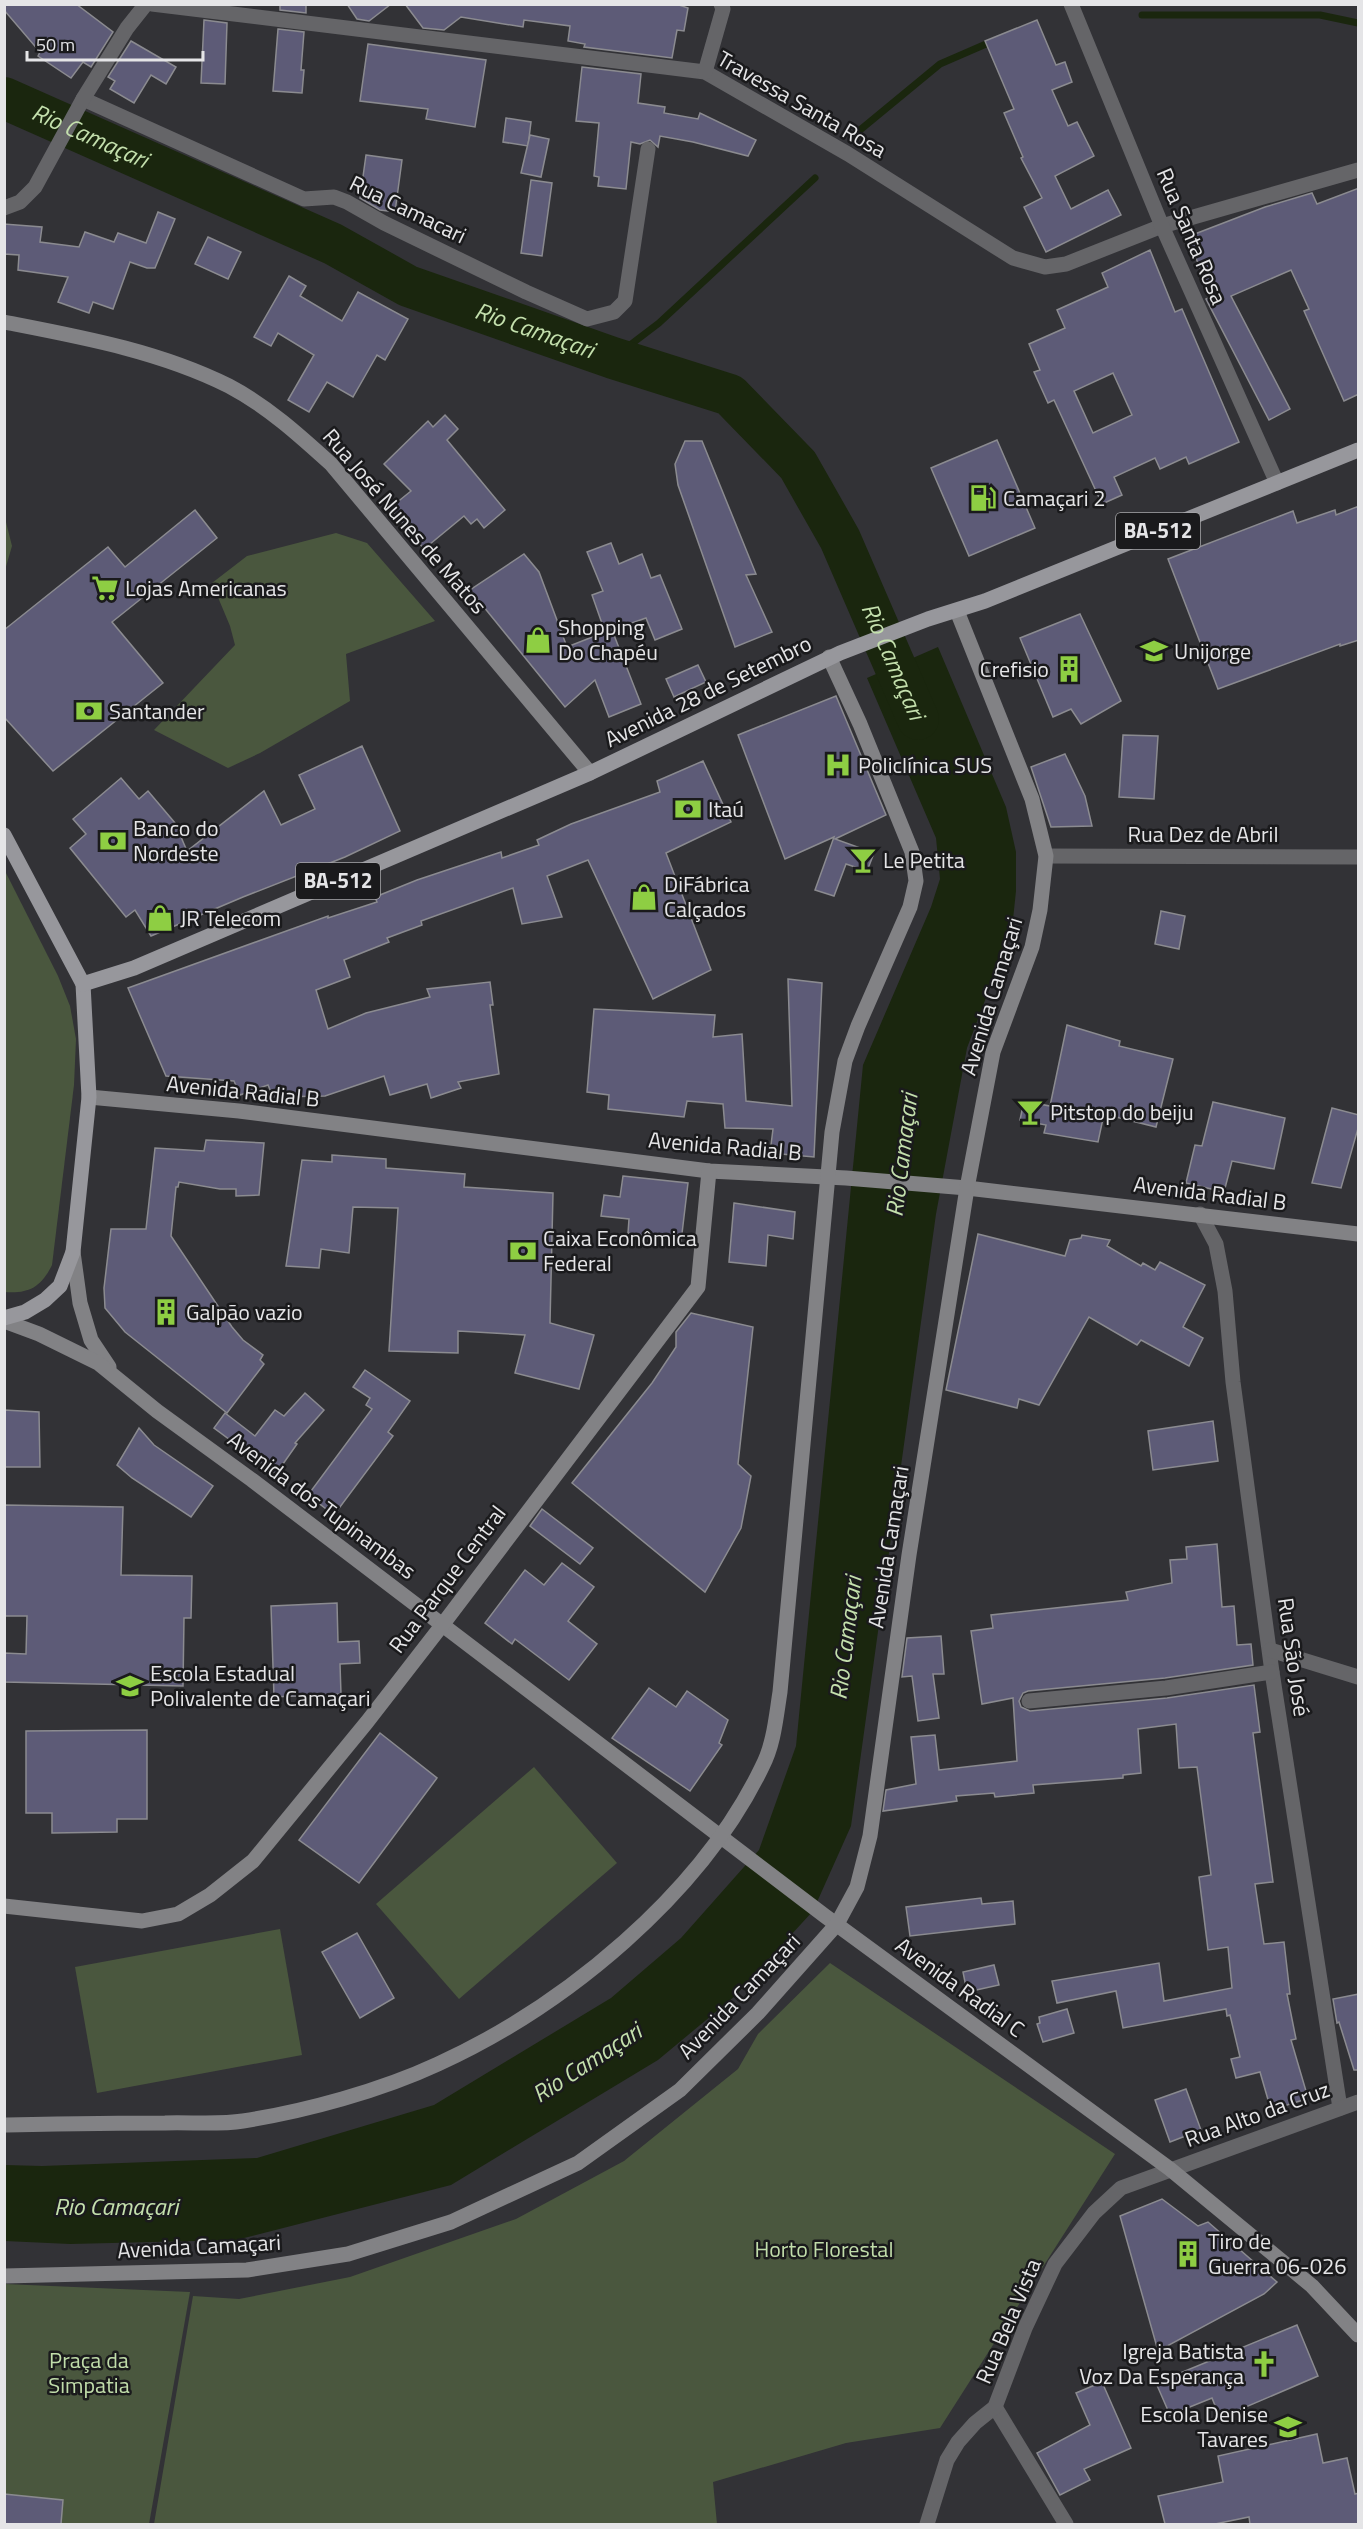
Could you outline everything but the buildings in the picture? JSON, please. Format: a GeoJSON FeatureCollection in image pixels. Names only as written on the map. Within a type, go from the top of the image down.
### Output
{"type":"FeatureCollection","features":[{"type":"Feature","properties":{"kind":"main road","name":"Avenida 28 de Setembro"},"geometry":{"type":"LineString","coordinates":[[83,984],[134,968],[590,773],[850,648],[928,619],[957,611],[1359,450]]}},
{"type":"Feature","properties":{"kind":"main road"},"geometry":{"type":"LineString","coordinates":[[4,835],[83,984],[88,1097],[73,1252],[60,1286],[45,1300],[25,1312],[4,1319]]}},
{"type":"Feature","properties":{"kind":"street"},"geometry":{"type":"LineString","coordinates":[[4,208],[20,202],[35,187],[80,105],[128,28],[146,4]]}},
{"type":"Feature","properties":{"kind":"street","name":"Travessa Santa Rosa"},"geometry":{"type":"LineString","coordinates":[[152,4],[705,72],[848,154],[1013,258],[1045,267],[1066,264],[1162,226],[1359,170]]}},
{"type":"Feature","properties":{"kind":"street","name":"Rua Santa Rosa"},"geometry":{"type":"LineString","coordinates":[[1071,4],[1162,226],[1277,483]]}},
{"type":"Feature","properties":{"kind":"street"},"geometry":{"type":"LineString","coordinates":[[705,72],[725,6]]}},
{"type":"Feature","properties":{"kind":"street","name":"Rua Camacari"},"geometry":{"type":"LineString","coordinates":[[80,105],[304,200],[334,197],[347,202],[394,228],[587,319],[614,312],[625,301],[648,149]]}},
{"type":"Feature","properties":{"kind":"street","name":"Rua José Nunes de Matos"},"geometry":{"type":"LineString","coordinates":[[4,321],[87,338],[159,357],[229,387],[283,421],[331,464],[590,773]]}},
{"type":"Feature","properties":{"kind":"street","name":"Avenida Camaçari"},"geometry":{"type":"LineString","coordinates":[[4,2277],[247,2270],[348,2254],[451,2222],[578,2163],[680,2090],[766,2004],[837,1924],[857,1887],[870,1836],[959,1188],[993,1052],[1036,928],[1046,856],[1032,799],[957,611]]}},
{"type":"Feature","properties":{"kind":"street"},"geometry":{"type":"LineString","coordinates":[[4,2125],[240,2121],[340,2100],[438,2065],[516,2023],[583,1975],[655,1914],[723,1838],[763,1766],[774,1732],[780,1692],[832,1132],[845,1061],[910,907],[915,881],[912,852],[860,724],[829,657]]}},
{"type":"Feature","properties":{"kind":"street","name":"Rua Dez de Abril"},"geometry":{"type":"LineString","coordinates":[[1046,856],[1359,857]]}},
{"type":"Feature","properties":{"kind":"street","name":"Avenida Radial B"},"geometry":{"type":"LineString","coordinates":[[88,1097],[239,1112],[709,1171],[846,1178],[959,1188],[1359,1234]]}},
{"type":"Feature","properties":{"kind":"street","name":"Rua Parque Central"},"geometry":{"type":"LineString","coordinates":[[4,1906],[142,1921],[178,1914],[210,1894],[253,1861],[367,1722],[443,1624],[698,1287],[709,1171]]}},
{"type":"Feature","properties":{"kind":"street","name":"Rua São José"},"geometry":{"type":"LineString","coordinates":[[1200,1214],[1216,1244],[1225,1291],[1233,1382],[1272,1672],[1340,2108]]}},
{"type":"Feature","properties":{"kind":"street","name":"Avenida dos Tupinambas"},"geometry":{"type":"LineString","coordinates":[[73,1252],[80,1303],[91,1340],[119,1381]]}},
{"type":"Feature","properties":{"kind":"street","name":"Avenida dos Tupinambas"},"geometry":{"type":"LineString","coordinates":[[4,1319],[98,1363],[723,1838]]}},
{"type":"Feature","properties":{"kind":"street"},"geometry":{"type":"LineString","coordinates":[[1270,1650],[1359,1677]]}},
{"type":"Feature","properties":{"kind":"street"},"geometry":{"type":"LineString","coordinates":[[1029,1701],[1166,1688],[1272,1672]]}},
{"type":"Feature","properties":{"kind":"street","name":"Avenida Radial C"},"geometry":{"type":"LineString","coordinates":[[723,1838],[1170,2169],[1312,2286],[1359,2335]]}},
{"type":"Feature","properties":{"kind":"street","name":"Rua Alto da Cruz"},"geometry":{"type":"LineString","coordinates":[[1170,2169],[1359,2102]]}},
{"type":"Feature","properties":{"kind":"street","name":"Rua Bela Vista"},"geometry":{"type":"LineString","coordinates":[[927,2524],[947,2460],[958,2442],[975,2423],[995,2407],[1025,2328],[1055,2264],[1094,2213],[1121,2188],[1170,2169]]}},
{"type":"Feature","properties":{"kind":"street"},"geometry":{"type":"LineString","coordinates":[[995,2407],[1066,2524]]}},
{"type":"Feature","properties":{"kind":"green space"},"geometry":{"type":"Polygon","coordinates":[[[4,518],[12,546],[5,570],[4,518]]]}},
{"type":"Feature","properties":{"kind":"green space"},"geometry":{"type":"Polygon","coordinates":[[[336,533],[367,543],[435,621],[346,654],[350,701],[260,753],[228,768],[154,730],[235,645],[230,626],[212,583],[247,556],[336,533]]]}},
{"type":"Feature","properties":{"kind":"green space"},"geometry":{"type":"Polygon","coordinates":[[[5,871],[58,976],[70,1006],[76,1039],[74,1085],[52,1265],[39,1284],[20,1292],[4,1292],[5,871]]]}},
{"type":"Feature","properties":{"kind":"green space"},"geometry":{"type":"Polygon","coordinates":[[[534,1767],[617,1863],[459,1999],[376,1904],[534,1767]]]}},
{"type":"Feature","properties":{"kind":"green space"},"geometry":{"type":"Polygon","coordinates":[[[280,1929],[302,2055],[97,2093],[75,1967],[280,1929]]]}},
{"type":"Feature","properties":{"kind":"green space","name":"Horto Florestal"},"geometry":{"type":"Polygon","coordinates":[[[830,1963],[1115,2154],[940,2428],[846,2443],[713,2482],[717,2524],[154,2524],[193,2296],[239,2299],[350,2277],[516,2219],[624,2161],[738,2069],[758,2034],[830,1963]]]}},
{"type":"Feature","properties":{"kind":"green space","name":"Praça da Simpatia"},"geometry":{"type":"Polygon","coordinates":[[[5,2284],[190,2292],[149,2524],[5,2524],[5,2284]]]}},
{"type":"Feature","properties":{"kind":"water"},"geometry":{"type":"Polygon","coordinates":[[[938,647],[1006,807],[1016,852],[1016,891],[1012,929],[967,1048],[936,1214],[851,1826],[813,1911],[735,1996],[658,2060],[451,2185],[236,2240],[70,2244],[5,2241],[5,2165],[42,2166],[257,2158],[434,2105],[611,1998],[681,1938],[759,1850],[796,1746],[863,1065],[931,907],[940,879],[936,838],[867,678],[938,647]]]}},
{"type":"Feature","properties":{"kind":"waterway"},"geometry":{"type":"LineString","coordinates":[[1142,15],[1320,15],[1358,23]]}},
{"type":"Feature","properties":{"kind":"waterway"},"geometry":{"type":"LineString","coordinates":[[860,130],[940,64],[993,41]]}},
{"type":"Feature","properties":{"kind":"waterway","name":"Rio Camaçari"},"geometry":{"type":"LineString","coordinates":[[4,98],[333,244],[408,286],[613,358],[730,395],[798,465],[840,539],[918,719]]}},
{"type":"Feature","properties":{"kind":"waterway"},"geometry":{"type":"LineString","coordinates":[[613,358],[659,323],[815,178]]}},
{"type":"Feature","properties":{"kind":"place","name":"Camaçari 2"},"geometry":{"type":"Point","coordinates":[983,498]}},
{"type":"Feature","properties":{"kind":"place","name":"Lojas Americanas"},"geometry":{"type":"Point","coordinates":[105,588]}},
{"type":"Feature","properties":{"kind":"place","name":"Shopping Do Chapéu"},"geometry":{"type":"Point","coordinates":[538,640]}},
{"type":"Feature","properties":{"kind":"place","name":"Unijorge"},"geometry":{"type":"Point","coordinates":[1154,651]}},
{"type":"Feature","properties":{"kind":"place","name":"Crefisio"},"geometry":{"type":"Point","coordinates":[1069,669]}},
{"type":"Feature","properties":{"kind":"place","name":"Santander"},"geometry":{"type":"Point","coordinates":[89,711]}},
{"type":"Feature","properties":{"kind":"place","name":"Policlínica SUS"},"geometry":{"type":"Point","coordinates":[838,765]}},
{"type":"Feature","properties":{"kind":"place","name":"Itaú"},"geometry":{"type":"Point","coordinates":[688,809]}},
{"type":"Feature","properties":{"kind":"place","name":"Banco do Nordeste"},"geometry":{"type":"Point","coordinates":[113,841]}},
{"type":"Feature","properties":{"kind":"place","name":"Le Petita"},"geometry":{"type":"Point","coordinates":[863,860]}},
{"type":"Feature","properties":{"kind":"place","name":"DiFábrica Calçados"},"geometry":{"type":"Point","coordinates":[644,897]}},
{"type":"Feature","properties":{"kind":"place","name":"JR Telecom"},"geometry":{"type":"Point","coordinates":[160,918]}},
{"type":"Feature","properties":{"kind":"place","name":"Pitstop do beiju"},"geometry":{"type":"Point","coordinates":[1030,1112]}},
{"type":"Feature","properties":{"kind":"place","name":"Caixa Econômica Federal"},"geometry":{"type":"Point","coordinates":[523,1251]}},
{"type":"Feature","properties":{"kind":"place","name":"Galpão vazio"},"geometry":{"type":"Point","coordinates":[166,1312]}},
{"type":"Feature","properties":{"kind":"place","name":"Escola Estadual Polivalente de Camaçari"},"geometry":{"type":"Point","coordinates":[130,1686]}},
{"type":"Feature","properties":{"kind":"place","name":"Tiro de Guerra 06-026"},"geometry":{"type":"Point","coordinates":[1188,2254]}},
{"type":"Feature","properties":{"kind":"place","name":"Igreja Batista Voz Da Esperança"},"geometry":{"type":"Point","coordinates":[1264,2364]}},
{"type":"Feature","properties":{"kind":"place","name":"Escola Denise Tavares"},"geometry":{"type":"Point","coordinates":[1288,2427]}}]}
